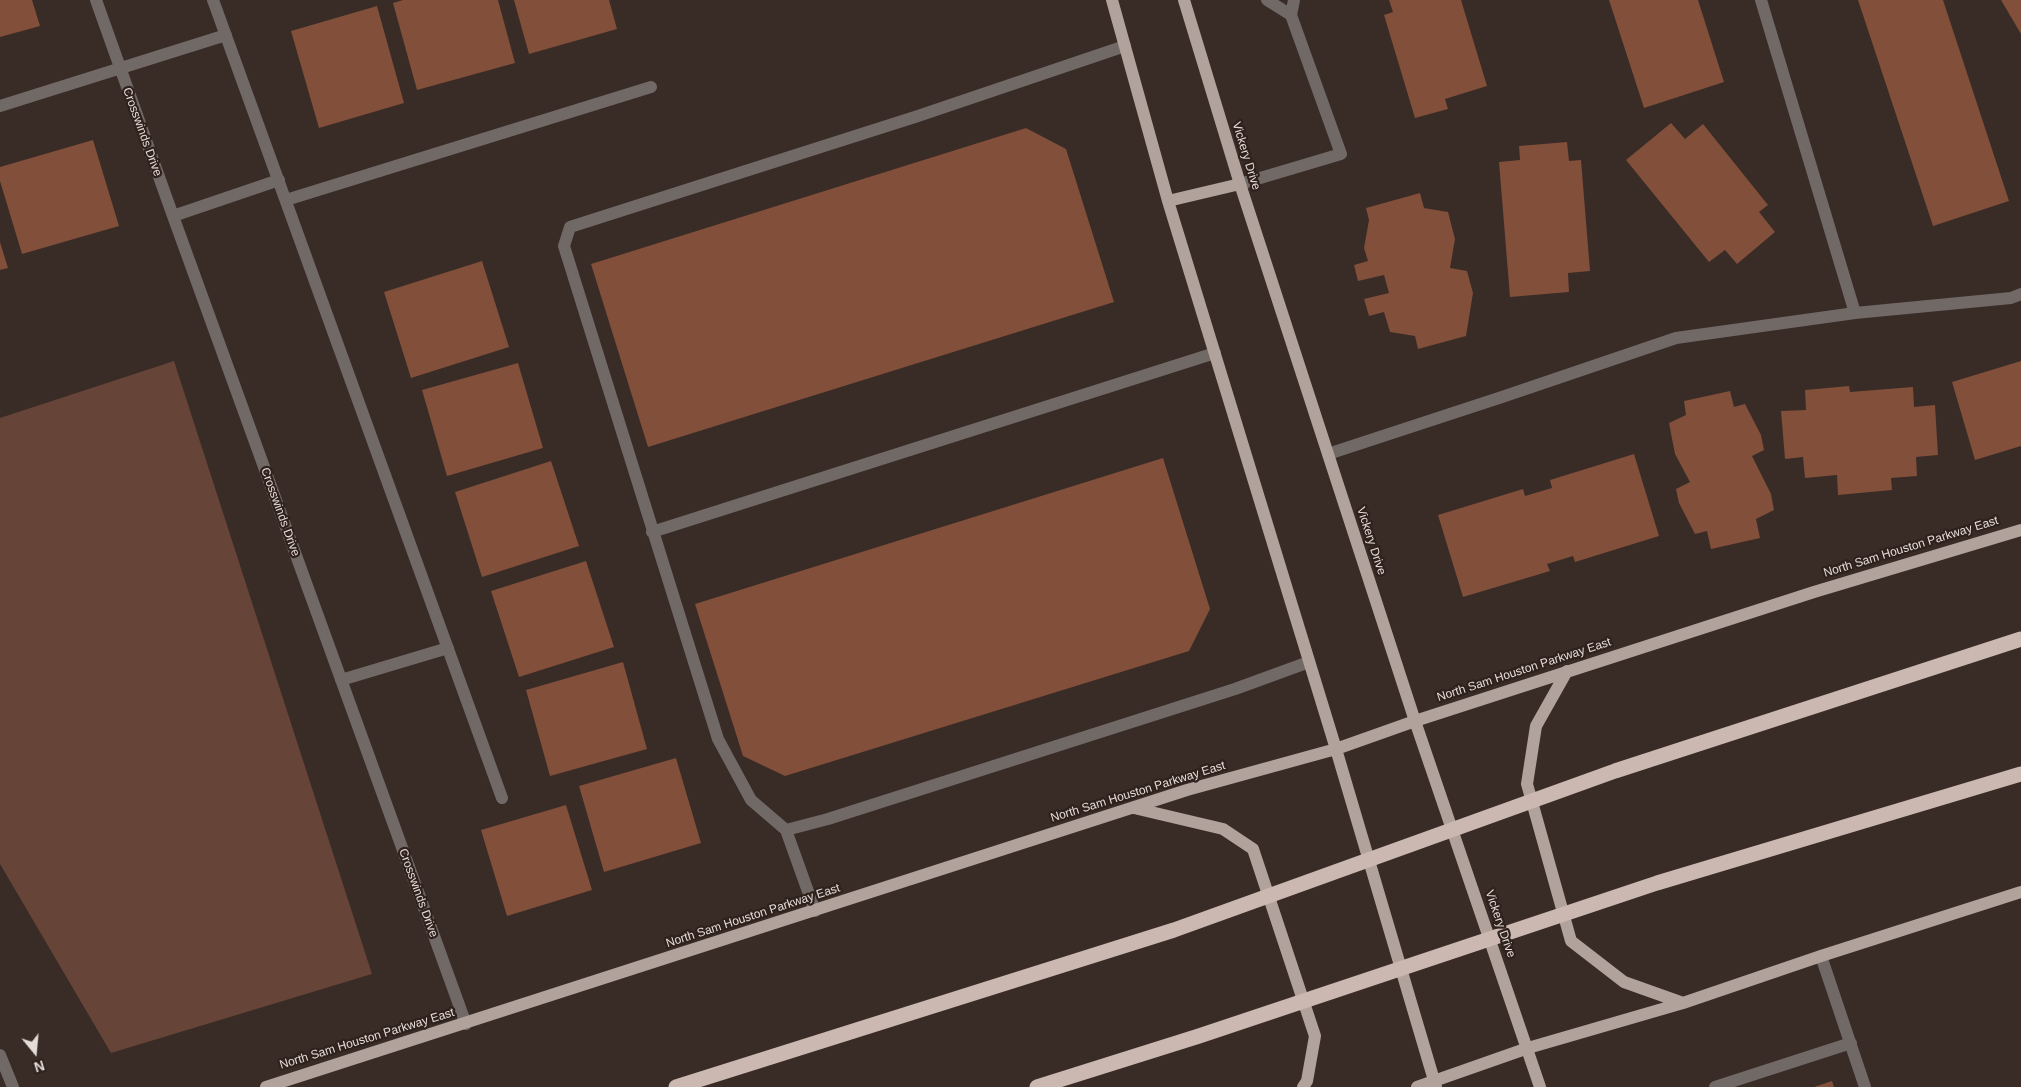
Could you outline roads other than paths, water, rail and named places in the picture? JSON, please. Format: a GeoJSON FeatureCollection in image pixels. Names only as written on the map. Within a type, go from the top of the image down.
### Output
{"type":"FeatureCollection","features":[{"type":"Feature","properties":{"kind":"highway"},"geometry":{"type":"LineString","coordinates":[[676,1087],[1174,930],[1615,770],[2021,639]]}},
{"type":"Feature","properties":{"kind":"highway"},"geometry":{"type":"LineString","coordinates":[[1036,1087],[1199,1036],[1658,883],[2021,774]]}},
{"type":"Feature","properties":{"kind":"main road"},"geometry":{"type":"LineString","coordinates":[[1112,0],[1168,201],[1336,749],[1435,1084]]}},
{"type":"Feature","properties":{"kind":"main road","name":"Vickery Drive"},"geometry":{"type":"LineString","coordinates":[[1184,0],[1240,184],[1415,721],[1540,1087]]}},
{"type":"Feature","properties":{"kind":"main road"},"geometry":{"type":"LineString","coordinates":[[1168,201],[1240,184]]}},
{"type":"Feature","properties":{"kind":"main road","name":"North Sam Houston Parkway East"},"geometry":{"type":"LineString","coordinates":[[266,1087],[1187,790],[1336,749],[1567,671],[1814,592],[2021,530]]}},
{"type":"Feature","properties":{"kind":"main road"},"geometry":{"type":"LineString","coordinates":[[1567,671],[1536,726],[1527,784],[1571,941],[1624,982],[1683,1003]]}},
{"type":"Feature","properties":{"kind":"main road"},"geometry":{"type":"LineString","coordinates":[[1132,808],[1223,829],[1253,849],[1315,1036],[1307,1080],[1303,1087]]}},
{"type":"Feature","properties":{"kind":"main road"},"geometry":{"type":"LineString","coordinates":[[1417,1087],[1435,1084],[1528,1048],[1683,1003],[1821,956],[2021,892]]}},
{"type":"Feature","properties":{"kind":"street","name":"Crosswinds Drive"},"geometry":{"type":"LineString","coordinates":[[96,0],[172,216],[466,1024]]}},
{"type":"Feature","properties":{"kind":"street"},"geometry":{"type":"LineString","coordinates":[[213,0],[502,798]]}},
{"type":"Feature","properties":{"kind":"street"},"geometry":{"type":"LineString","coordinates":[[1267,0],[1291,15]]}},
{"type":"Feature","properties":{"kind":"street"},"geometry":{"type":"LineString","coordinates":[[1240,184],[1341,154],[1291,15],[1294,0]]}},
{"type":"Feature","properties":{"kind":"street"},"geometry":{"type":"LineString","coordinates":[[1760,0],[1855,313]]}},
{"type":"Feature","properties":{"kind":"street"},"geometry":{"type":"LineString","coordinates":[[0,106],[226,35]]}},
{"type":"Feature","properties":{"kind":"street"},"geometry":{"type":"LineString","coordinates":[[815,911],[786,830],[751,800],[718,739],[564,246],[570,227],[918,116],[1125,46]]}},
{"type":"Feature","properties":{"kind":"street"},"geometry":{"type":"LineString","coordinates":[[286,200],[651,87]]}},
{"type":"Feature","properties":{"kind":"street"},"geometry":{"type":"LineString","coordinates":[[172,216],[279,180]]}},
{"type":"Feature","properties":{"kind":"street"},"geometry":{"type":"LineString","coordinates":[[1328,454],[1676,338],[1855,313],[2011,298],[2021,294]]}},
{"type":"Feature","properties":{"kind":"street"},"geometry":{"type":"LineString","coordinates":[[652,532],[1215,353]]}},
{"type":"Feature","properties":{"kind":"street"},"geometry":{"type":"LineString","coordinates":[[341,680],[448,648]]}},
{"type":"Feature","properties":{"kind":"street"},"geometry":{"type":"LineString","coordinates":[[786,830],[828,819],[1216,695],[1309,662]]}},
{"type":"Feature","properties":{"kind":"street"},"geometry":{"type":"LineString","coordinates":[[1821,956],[1865,1087]]}},
{"type":"Feature","properties":{"kind":"street"},"geometry":{"type":"LineString","coordinates":[[1715,1087],[1851,1043]]}},
{"type":"Feature","properties":{"kind":"street"},"geometry":{"type":"LineString","coordinates":[[0,1055],[13,1087]]}}]}
